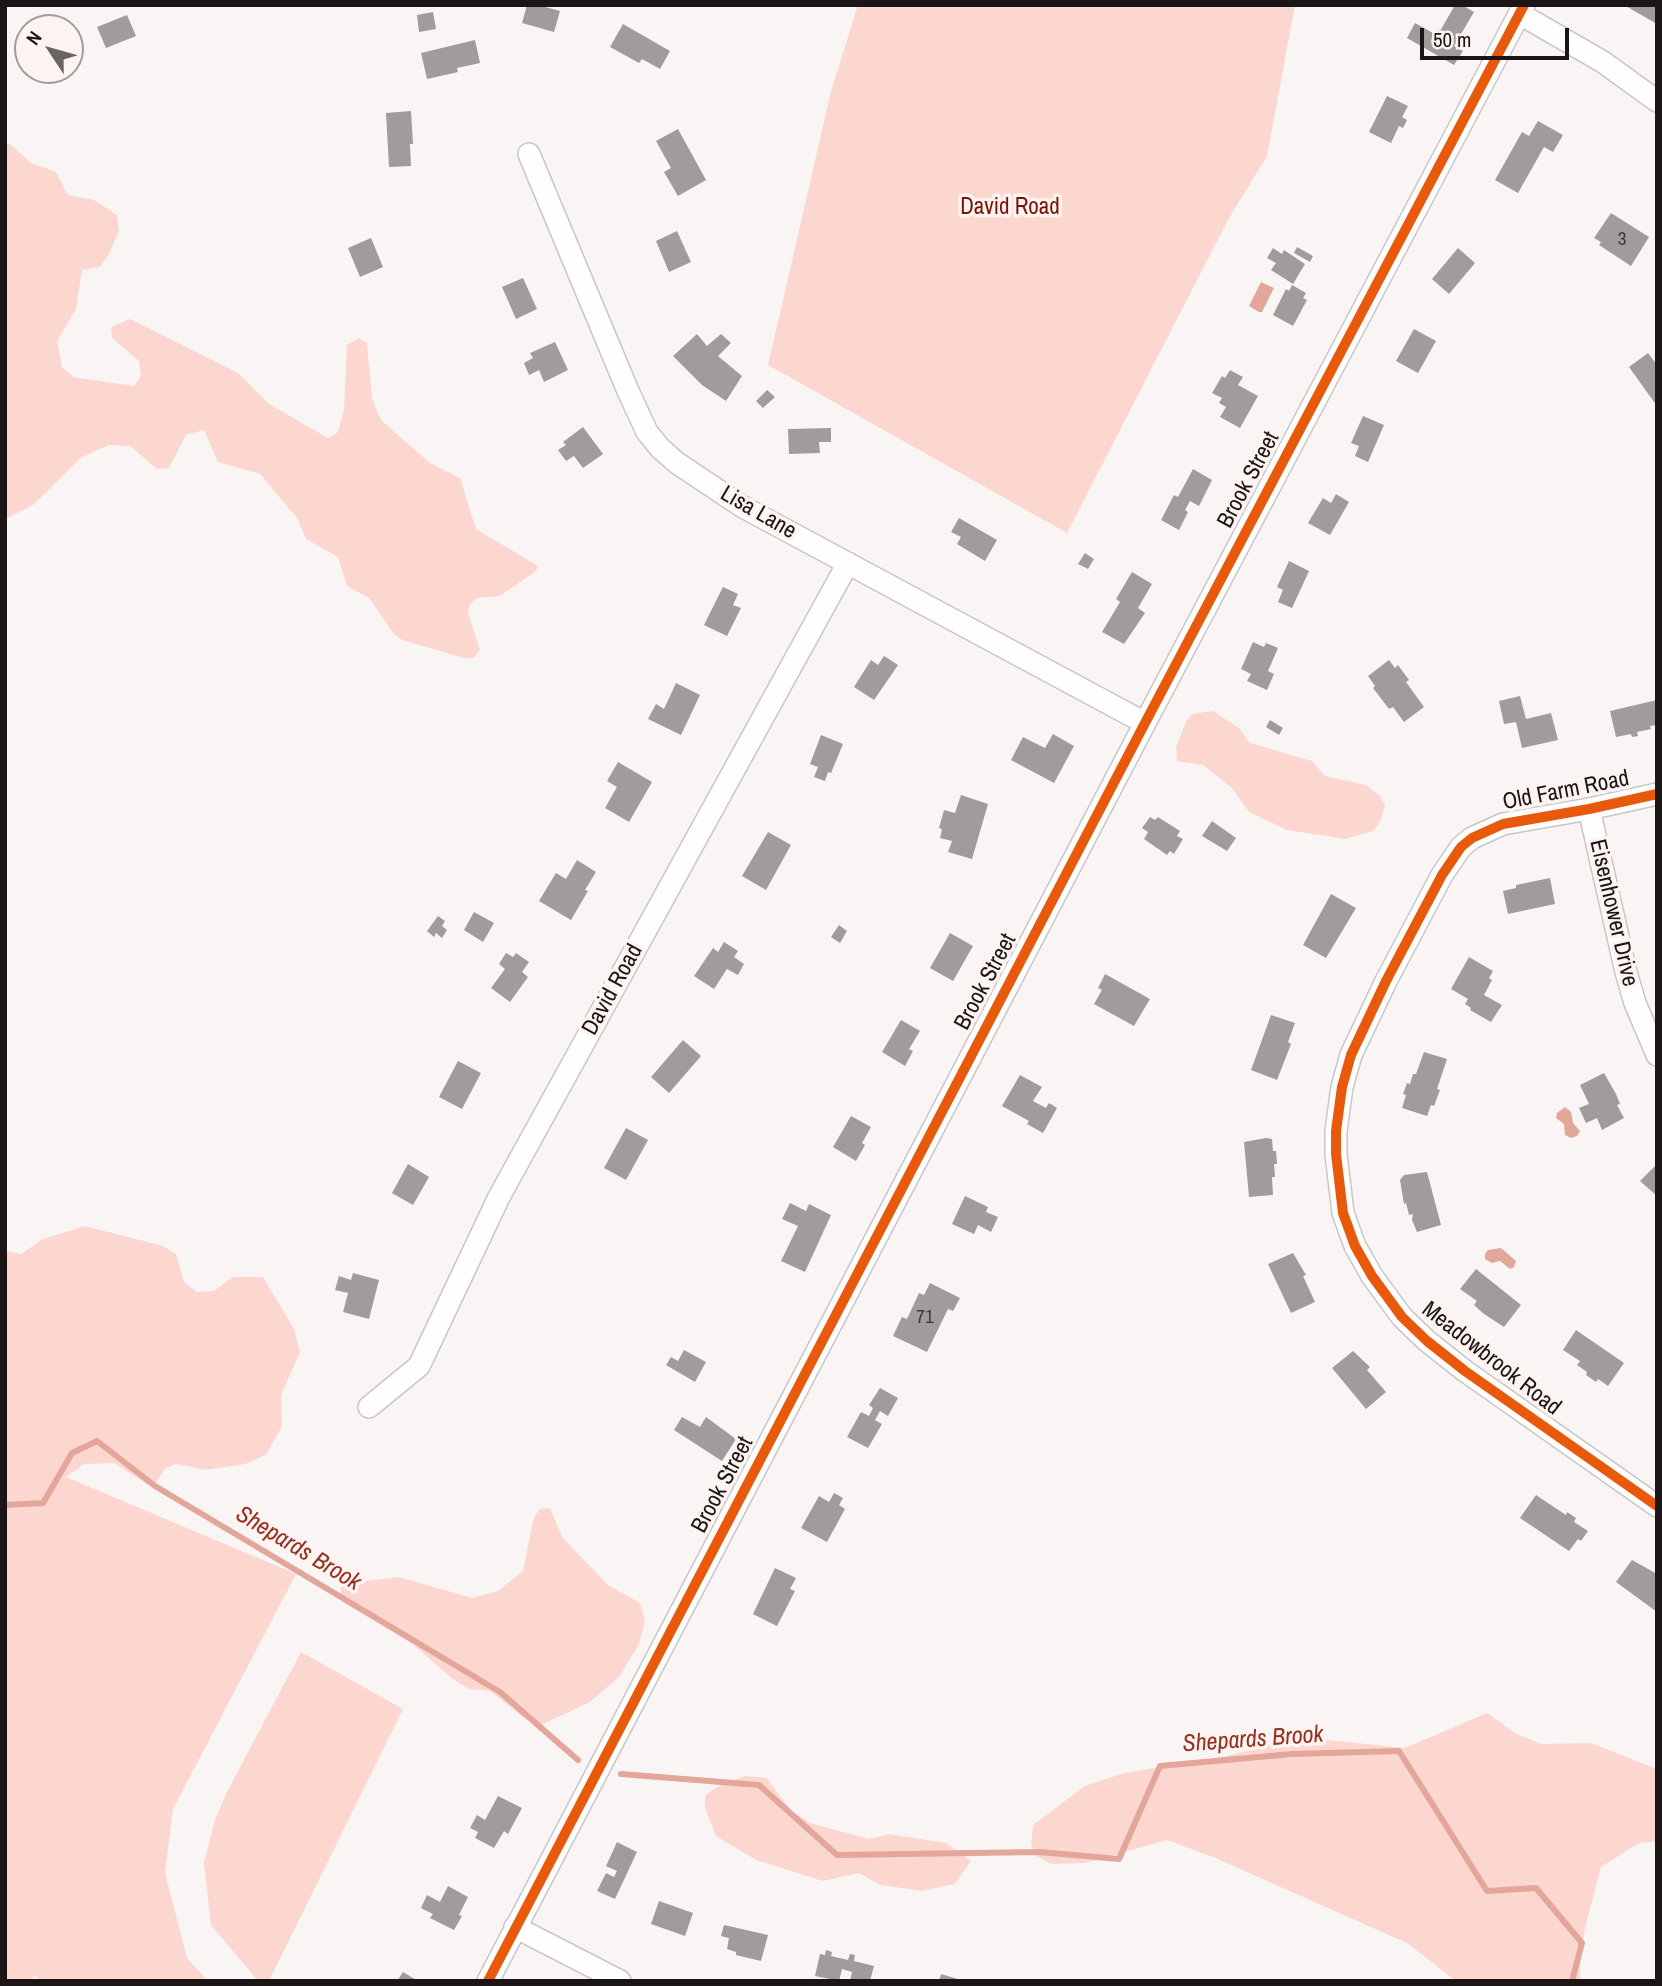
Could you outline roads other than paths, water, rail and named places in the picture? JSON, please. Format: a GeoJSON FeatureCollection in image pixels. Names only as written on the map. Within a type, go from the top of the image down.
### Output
{"type":"FeatureCollection","features":[{"type":"Feature","properties":{"kind":"street"},"geometry":{"type":"LineString","coordinates":[[1522,9],[1657,101]]}},
{"type":"Feature","properties":{"kind":"street","name":"Brook Street"},"geometry":{"type":"LineString","coordinates":[[488,1981],[1145,723],[1522,9]]}},
{"type":"Feature","properties":{"kind":"street","name":"Lisa Lane"},"geometry":{"type":"LineString","coordinates":[[529,153],[647,432],[677,463],[743,508],[1145,723]]}},
{"type":"Feature","properties":{"kind":"street","name":"David Road"},"geometry":{"type":"LineString","coordinates":[[369,1407],[419,1366],[499,1196],[848,563]]}},
{"type":"Feature","properties":{"kind":"street","name":"Old Farm Road"},"geometry":{"type":"LineString","coordinates":[[1432,895],[1461,847],[1487,830],[1519,820],[1589,809],[1657,794]]}},
{"type":"Feature","properties":{"kind":"street","name":"Eisenhower Drive"},"geometry":{"type":"LineString","coordinates":[[1589,809],[1626,972],[1635,1003],[1657,1055]]}},
{"type":"Feature","properties":{"kind":"street","name":"Meadowbrook Road"},"geometry":{"type":"LineString","coordinates":[[1432,895],[1363,1028],[1351,1055],[1342,1087],[1336,1154],[1337,1179],[1347,1228],[1372,1276],[1402,1317],[1427,1341],[1465,1371],[1657,1506]]}},
{"type":"Feature","properties":{"kind":"street"},"geometry":{"type":"LineString","coordinates":[[515,1927],[620,1981]]}},
{"type":"Feature","properties":{"kind":"waterway","name":"Shepards Brook"},"geometry":{"type":"LineString","coordinates":[[5,1505],[43,1503],[72,1453],[97,1441],[155,1486],[500,1692],[578,1760]]}},
{"type":"Feature","properties":{"kind":"waterway","name":"Shepards Brook"},"geometry":{"type":"LineString","coordinates":[[621,1774],[759,1785],[837,1855],[1039,1852],[1119,1859],[1160,1766],[1292,1754],[1399,1751],[1487,1891],[1536,1888],[1582,1943],[1572,1981]]}}]}
